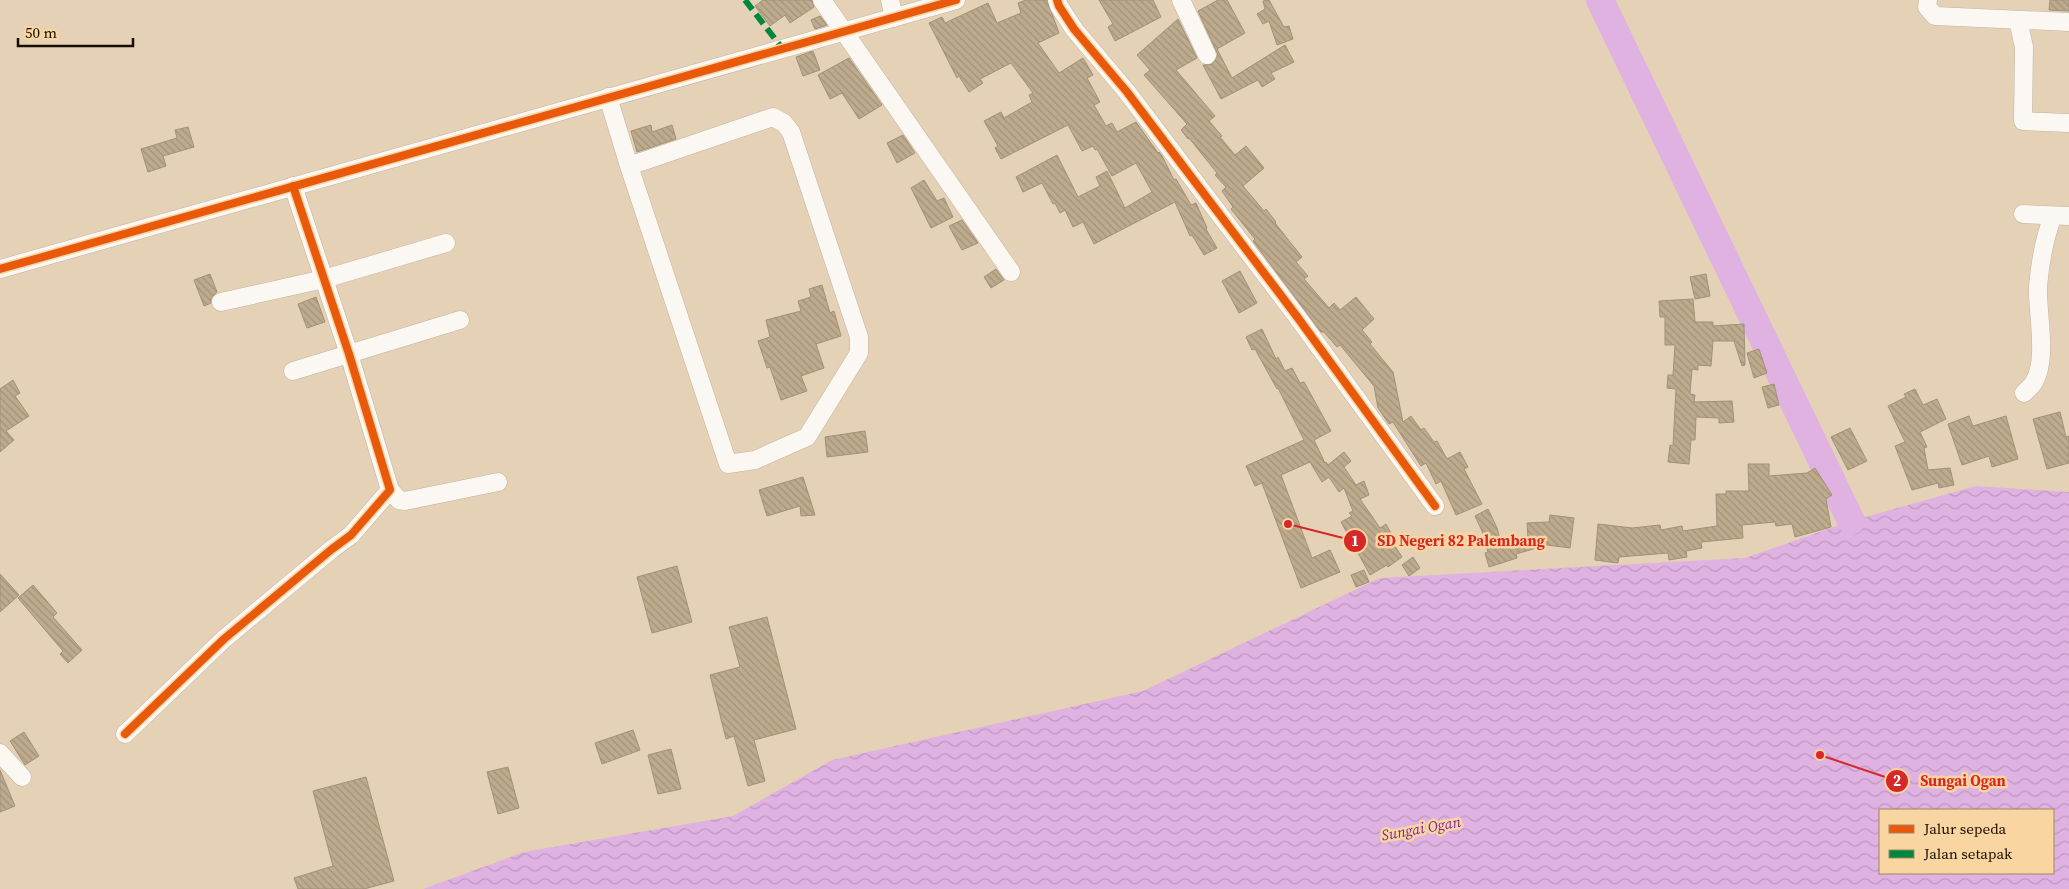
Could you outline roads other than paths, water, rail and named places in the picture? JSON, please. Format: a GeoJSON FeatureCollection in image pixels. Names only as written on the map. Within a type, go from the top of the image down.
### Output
{"type":"FeatureCollection","features":[{"type":"Feature","properties":{"kind":"street"},"geometry":{"type":"LineString","coordinates":[[822,0],[1011,272]]}},
{"type":"Feature","properties":{"kind":"street"},"geometry":{"type":"LineString","coordinates":[[890,0],[894,18]]}},
{"type":"Feature","properties":{"kind":"street"},"geometry":{"type":"LineString","coordinates":[[0,269],[608,96],[956,0]]}},
{"type":"Feature","properties":{"kind":"street"},"geometry":{"type":"LineString","coordinates":[[1057,0],[1074,29],[1128,92],[1269,279],[1435,506]]}},
{"type":"Feature","properties":{"kind":"street"},"geometry":{"type":"LineString","coordinates":[[1181,0],[1207,56]]}},
{"type":"Feature","properties":{"kind":"street"},"geometry":{"type":"LineString","coordinates":[[1928,0],[1927,6],[1935,16],[2069,22]]}},
{"type":"Feature","properties":{"kind":"street"},"geometry":{"type":"LineString","coordinates":[[2018,20],[2024,47],[2023,121],[2069,123]]}},
{"type":"Feature","properties":{"kind":"street"},"geometry":{"type":"LineString","coordinates":[[608,96],[629,166],[728,464],[755,460],[807,437],[858,353],[859,337],[790,132],[784,123],[773,117],[629,166]]}},
{"type":"Feature","properties":{"kind":"street"},"geometry":{"type":"LineString","coordinates":[[292,186],[349,354],[390,490],[399,500],[405,501],[498,482]]}},
{"type":"Feature","properties":{"kind":"street"},"geometry":{"type":"LineString","coordinates":[[2023,214],[2061,216]]}},
{"type":"Feature","properties":{"kind":"street"},"geometry":{"type":"LineString","coordinates":[[2024,393],[2034,383],[2039,371],[2041,333],[2038,290],[2046,234],[2061,216]]}},
{"type":"Feature","properties":{"kind":"street"},"geometry":{"type":"LineString","coordinates":[[221,302],[324,278],[446,243]]}},
{"type":"Feature","properties":{"kind":"street"},"geometry":{"type":"LineString","coordinates":[[292,371],[460,320]]}},
{"type":"Feature","properties":{"kind":"street"},"geometry":{"type":"LineString","coordinates":[[125,734],[224,639],[351,535],[390,490]]}},
{"type":"Feature","properties":{"kind":"street"},"geometry":{"type":"LineString","coordinates":[[0,753],[22,777]]}},
{"type":"Feature","properties":{"kind":"water"},"geometry":{"type":"Polygon","coordinates":[[[1976,486],[2069,492],[2069,889],[423,889],[524,852],[733,816],[832,760],[1143,691],[1380,578],[1745,558],[1851,521],[1976,486]]]}},
{"type":"Feature","properties":{"kind":"waterway"},"geometry":{"type":"LineString","coordinates":[[1600,0],[1851,521]]}},
{"type":"Feature","properties":{"kind":"place","name":"SD Negeri 82 Palembang"},"geometry":{"type":"Point","coordinates":[1288,524]}},
{"type":"Feature","properties":{"kind":"place","name":"Sungai Ogan"},"geometry":{"type":"Point","coordinates":[1820,755]}}]}
